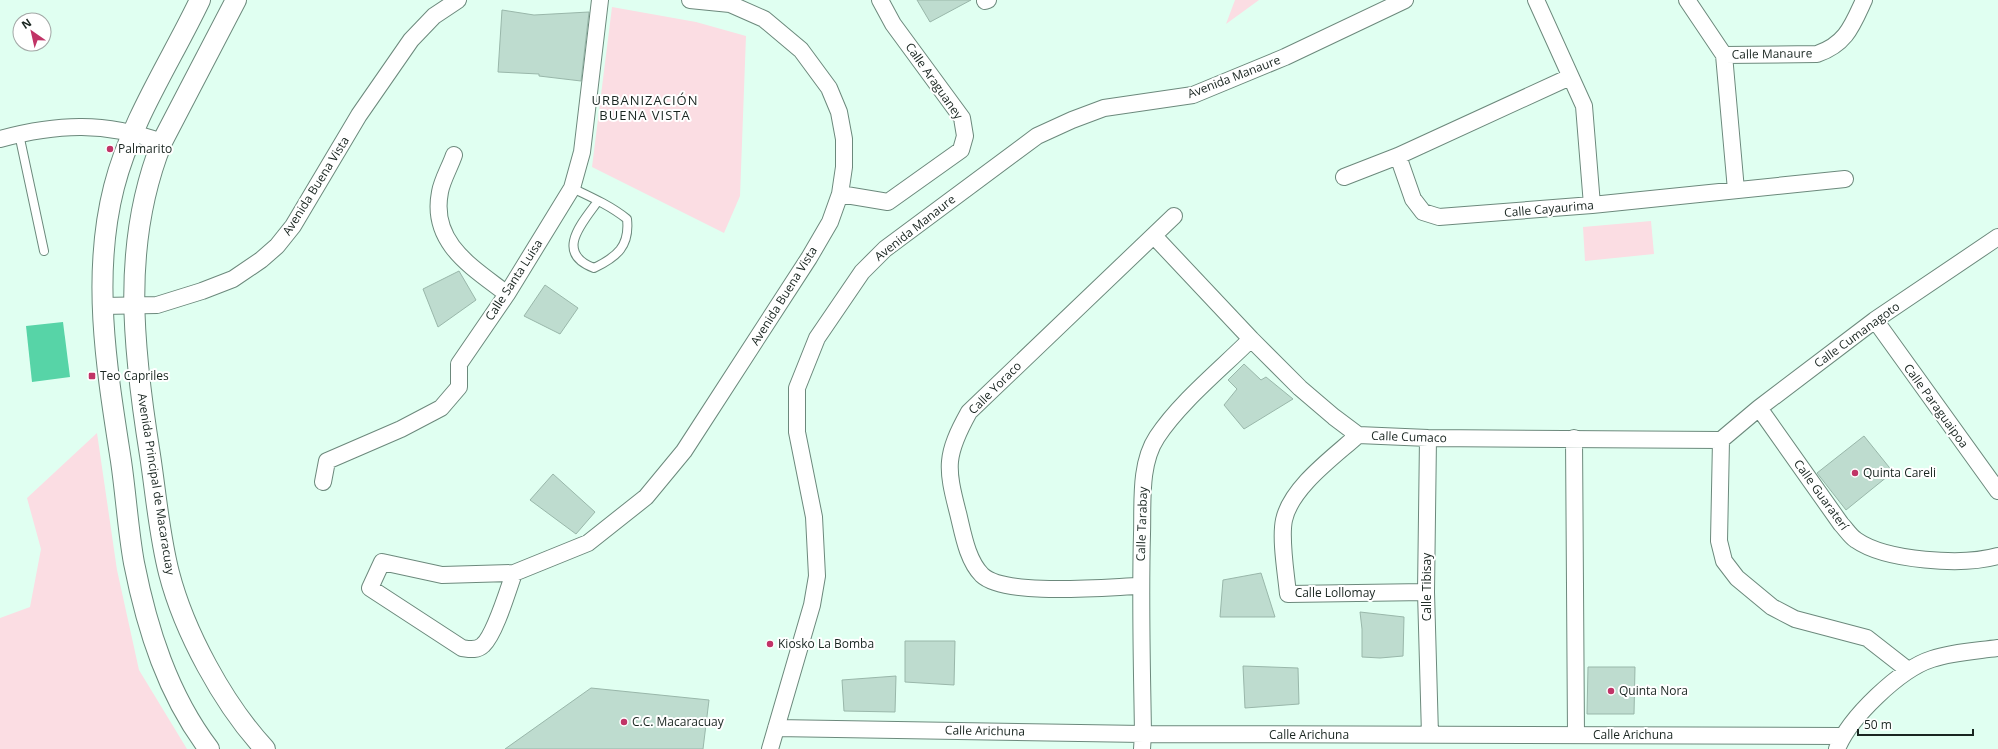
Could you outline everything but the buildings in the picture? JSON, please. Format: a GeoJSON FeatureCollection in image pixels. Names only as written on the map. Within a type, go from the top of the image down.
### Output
{"type":"FeatureCollection","features":[{"type":"Feature","properties":{"kind":"street"},"geometry":{"type":"LineString","coordinates":[[200,0],[141,116],[125,154],[111,203],[105,240],[102,306],[104,341],[113,413],[134,562],[140,588],[153,639],[162,663],[182,707],[209,749]]}},
{"type":"Feature","properties":{"kind":"street","name":"Avenida Principal de Macaracuay"},"geometry":{"type":"LineString","coordinates":[[236,0],[162,142],[146,190],[140,218],[133,306],[140,386],[169,574],[184,615],[211,674],[240,720],[264,749]]}},
{"type":"Feature","properties":{"kind":"street","name":"Avenida Buena Vista"},"geometry":{"type":"LineString","coordinates":[[102,306],[157,304],[202,291],[233,279],[261,260],[277,246],[293,226],[359,115],[411,40],[434,16],[458,0]]}},
{"type":"Feature","properties":{"kind":"street","name":"Calle Santa Luisa"},"geometry":{"type":"LineString","coordinates":[[323,482],[327,461],[401,429],[442,408],[459,387],[459,364],[507,294],[572,188],[582,152],[600,0]]}},
{"type":"Feature","properties":{"kind":"street","name":"Avenida Buena Vista"},"geometry":{"type":"LineString","coordinates":[[514,573],[489,636],[482,646],[472,650],[462,648],[370,588],[382,562],[442,575],[514,573],[588,543],[646,497],[684,451],[752,347],[830,222],[840,194],[844,167],[844,139],[839,112],[829,88],[801,50],[782,32],[764,19],[730,4],[690,0]]}},
{"type":"Feature","properties":{"kind":"street","name":"Calle Araguaney"},"geometry":{"type":"LineString","coordinates":[[840,194],[888,202],[961,150],[965,136],[962,118],[893,24],[880,0]]}},
{"type":"Feature","properties":{"kind":"street","name":"Avenida Manaure"},"geometry":{"type":"LineString","coordinates":[[770,749],[812,605],[817,576],[814,517],[797,432],[797,388],[817,338],[862,272],[885,249],[1037,136],[1072,120],[1104,108],[1193,95],[1285,57],[1405,0]]}},
{"type":"Feature","properties":{"kind":"street"},"geometry":{"type":"LineString","coordinates":[[1536,0],[1584,106],[1592,205]]}},
{"type":"Feature","properties":{"kind":"street"},"geometry":{"type":"LineString","coordinates":[[1687,0],[1724,55],[1736,190]]}},
{"type":"Feature","properties":{"kind":"street","name":"Calle Manaure"},"geometry":{"type":"LineString","coordinates":[[1724,55],[1817,54],[1831,49],[1842,41],[1864,0]]}},
{"type":"Feature","properties":{"kind":"street"},"geometry":{"type":"LineString","coordinates":[[1344,177],[1398,156],[1570,77]]}},
{"type":"Feature","properties":{"kind":"street"},"geometry":{"type":"LineString","coordinates":[[0,139],[30,131],[88,126],[135,132],[162,142]]}},
{"type":"Feature","properties":{"kind":"street"},"geometry":{"type":"LineString","coordinates":[[454,155],[440,190],[438,208],[441,224],[456,253],[466,263],[507,294]]}},
{"type":"Feature","properties":{"kind":"street","name":"Calle Cayaurima"},"geometry":{"type":"LineString","coordinates":[[1398,156],[1413,198],[1423,212],[1439,217],[1592,205],[1844,180]]}},
{"type":"Feature","properties":{"kind":"street","name":"Calle Yoraco"},"geometry":{"type":"LineString","coordinates":[[1140,586],[1029,588],[993,581],[982,575],[974,562],[965,540],[949,479],[949,465],[951,450],[958,432],[969,412],[1174,216]]}},
{"type":"Feature","properties":{"kind":"street","name":"Calle Cumaco"},"geometry":{"type":"LineString","coordinates":[[1154,236],[1251,339],[1300,388],[1358,435],[1428,438],[1721,440]]}},
{"type":"Feature","properties":{"kind":"street","name":"Calle Cumanagoto"},"geometry":{"type":"LineString","coordinates":[[1721,440],[1759,408],[1874,320],[1998,237]]}},
{"type":"Feature","properties":{"kind":"street","name":"Calle Paraguaipoa"},"geometry":{"type":"LineString","coordinates":[[1874,320],[1998,491]]}},
{"type":"Feature","properties":{"kind":"street","name":"Calle Tarabay"},"geometry":{"type":"LineString","coordinates":[[1143,741],[1140,586],[1143,484],[1147,460],[1156,438],[1177,412],[1251,339]]}},
{"type":"Feature","properties":{"kind":"street","name":"Calle Guaraterí"},"geometry":{"type":"LineString","coordinates":[[1759,408],[1841,524],[1855,539],[1872,548],[1893,554],[1940,561],[1966,562],[1998,556]]}},
{"type":"Feature","properties":{"kind":"street","name":"Calle Lollomay"},"geometry":{"type":"LineString","coordinates":[[1358,435],[1312,478],[1288,507],[1284,520],[1283,536],[1288,594],[1426,592]]}},
{"type":"Feature","properties":{"kind":"street","name":"Calle Tibisay"},"geometry":{"type":"LineString","coordinates":[[1428,438],[1426,592],[1430,735]]}},
{"type":"Feature","properties":{"kind":"street"},"geometry":{"type":"LineString","coordinates":[[1574,438],[1576,735]]}},
{"type":"Feature","properties":{"kind":"street"},"geometry":{"type":"LineString","coordinates":[[1721,440],[1719,541],[1724,561],[1737,578],[1772,607],[1795,619],[1868,638],[1908,670]]}},
{"type":"Feature","properties":{"kind":"street"},"geometry":{"type":"LineString","coordinates":[[1839,742],[1880,695],[1908,670],[1931,659],[1998,648]]}},
{"type":"Feature","properties":{"kind":"street","name":"Calle Arichuna"},"geometry":{"type":"LineString","coordinates":[[776,728],[1143,741],[1430,735],[1576,735],[1839,742]]}},
{"type":"Feature","properties":{"kind":"lane"},"geometry":{"type":"LineString","coordinates":[[19,134],[44,251]]}},
{"type":"Feature","properties":{"kind":"lane"},"geometry":{"type":"LineString","coordinates":[[572,188],[598,201],[618,211],[627,219],[629,234],[621,249],[606,262],[594,268],[582,263],[574,254],[573,241],[578,229],[598,201]]}},
{"type":"Feature","properties":{"kind":"shaded area"},"geometry":{"type":"Polygon","coordinates":[[[1235,0],[1259,0],[1226,24],[1235,0]]]}},
{"type":"Feature","properties":{"kind":"shaded area"},"geometry":{"type":"Polygon","coordinates":[[[612,7],[696,22],[746,36],[740,196],[724,233],[592,167],[612,7]]]}},
{"type":"Feature","properties":{"kind":"shaded area"},"geometry":{"type":"Polygon","coordinates":[[[1651,221],[1654,254],[1585,261],[1583,227],[1651,221]]]}},
{"type":"Feature","properties":{"kind":"shaded area"},"geometry":{"type":"Polygon","coordinates":[[[63,322],[70,377],[32,382],[26,326],[63,322]]]}},
{"type":"Feature","properties":{"kind":"shaded area"},"geometry":{"type":"Polygon","coordinates":[[[97,433],[117,570],[139,670],[187,749],[0,749],[0,618],[30,607],[41,549],[27,498],[97,433]]]}},
{"type":"Feature","properties":{"kind":"place","name":"Palmarito"},"geometry":{"type":"Point","coordinates":[110,149]}},
{"type":"Feature","properties":{"kind":"place","name":"Teo Capriles"},"geometry":{"type":"Point","coordinates":[92,376]}},
{"type":"Feature","properties":{"kind":"place","name":"Quinta Careli"},"geometry":{"type":"Point","coordinates":[1855,473]}},
{"type":"Feature","properties":{"kind":"place","name":"Kiosko La Bomba"},"geometry":{"type":"Point","coordinates":[770,644]}},
{"type":"Feature","properties":{"kind":"place","name":"Quinta Nora"},"geometry":{"type":"Point","coordinates":[1611,691]}},
{"type":"Feature","properties":{"kind":"place","name":"C.C. Macaracuay"},"geometry":{"type":"Point","coordinates":[624,722]}},
{"type":"Feature","properties":{"kind":"district","name":"URBANIZACIÓN BUENA VISTA"},"geometry":{"type":"Point","coordinates":[645,108]}}]}
